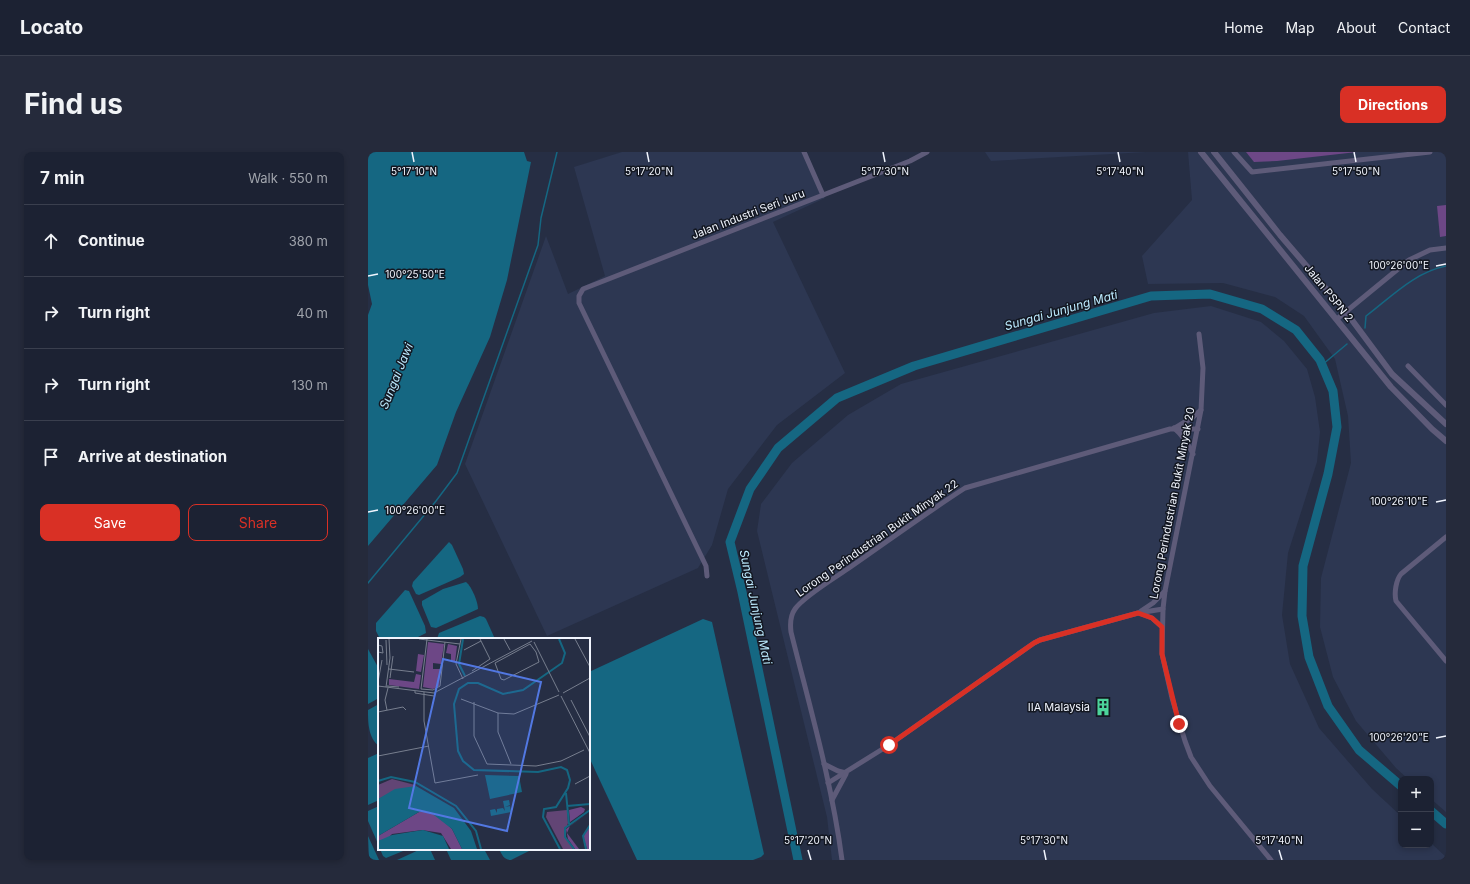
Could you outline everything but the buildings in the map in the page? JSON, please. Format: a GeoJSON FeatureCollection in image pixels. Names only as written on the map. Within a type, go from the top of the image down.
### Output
{"type":"FeatureCollection","features":[{"type":"Feature","properties":{"kind":"street"},"geometry":{"type":"LineString","coordinates":[[804,152],[823,195]]}},
{"type":"Feature","properties":{"kind":"street","name":"Jalan Industri Seri Juru"},"geometry":{"type":"LineString","coordinates":[[707,576],[706,566],[583,310],[579,296],[584,289],[910,161],[927,152]]}},
{"type":"Feature","properties":{"kind":"street","name":"Jalan PSPN 2"},"geometry":{"type":"LineString","coordinates":[[1201,152],[1391,387],[1432,429],[1446,441]]}},
{"type":"Feature","properties":{"kind":"street","name":"Jalan PSPN 2"},"geometry":{"type":"LineString","coordinates":[[1214,152],[1280,235],[1346,312],[1392,374],[1446,424]]}},
{"type":"Feature","properties":{"kind":"street"},"geometry":{"type":"LineString","coordinates":[[1234,152],[1252,172],[1430,152]]}},
{"type":"Feature","properties":{"kind":"street"},"geometry":{"type":"LineString","coordinates":[[1337,319],[1409,260],[1430,250],[1446,248]]}},
{"type":"Feature","properties":{"kind":"street","name":"Lorong Perindustrian Bukit Minyak 20"},"geometry":{"type":"LineString","coordinates":[[1199,334],[1203,368],[1201,410],[1165,591],[1162,627],[1162,654],[1179,724],[1192,757],[1210,786],[1272,860]]}},
{"type":"Feature","properties":{"kind":"street"},"geometry":{"type":"LineString","coordinates":[[1408,366],[1446,405]]}},
{"type":"Feature","properties":{"kind":"street"},"geometry":{"type":"LineString","coordinates":[[1193,454],[1188,443],[1174,428],[1201,410]]}},
{"type":"Feature","properties":{"kind":"street","name":"Lorong Perindustrian Bukit Minyak 22"},"geometry":{"type":"LineString","coordinates":[[842,860],[838,829],[824,764],[791,632],[792,616],[795,609],[800,603],[965,488],[1174,428],[1198,429]]}},
{"type":"Feature","properties":{"kind":"street"},"geometry":{"type":"LineString","coordinates":[[1446,538],[1398,577],[1395,596],[1396,601],[1446,661]]}},
{"type":"Feature","properties":{"kind":"street"},"geometry":{"type":"LineString","coordinates":[[1138,613],[1153,603],[1165,591]]}},
{"type":"Feature","properties":{"kind":"street"},"geometry":{"type":"LineString","coordinates":[[828,783],[846,773],[902,736],[1034,643],[1040,640],[1138,613],[1163,609]]}},
{"type":"Feature","properties":{"kind":"street"},"geometry":{"type":"LineString","coordinates":[[1138,613],[1152,618],[1162,627]]}},
{"type":"Feature","properties":{"kind":"street"},"geometry":{"type":"LineString","coordinates":[[824,764],[834,770],[846,773]]}},
{"type":"Feature","properties":{"kind":"street"},"geometry":{"type":"LineString","coordinates":[[832,800],[846,773]]}},
{"type":"Feature","properties":{"kind":"shaded area"},"geometry":{"type":"Polygon","coordinates":[[[622,152],[807,152],[825,198],[773,222],[845,373],[777,425],[728,489],[712,545],[698,568],[547,636],[465,464],[546,236],[568,294],[605,276],[574,167],[622,152]]]}},
{"type":"Feature","properties":{"kind":"shaded area"},"geometry":{"type":"Polygon","coordinates":[[[985,152],[1146,152],[991,161],[985,152]]]}},
{"type":"Feature","properties":{"kind":"shaded area"},"geometry":{"type":"Polygon","coordinates":[[[1188,152],[1446,152],[1446,812],[1434,802],[1434,776],[1405,776],[1396,768],[1356,721],[1333,677],[1320,627],[1321,578],[1351,463],[1348,416],[1335,359],[1304,316],[1275,297],[1223,283],[1148,284],[1142,256],[1192,200],[1188,152]]]}},
{"type":"Feature","properties":{"kind":"shaded area"},"geometry":{"type":"Polygon","coordinates":[[[1246,152],[1357,152],[1277,161],[1254,162],[1246,152]]]}},
{"type":"Feature","properties":{"kind":"shaded area"},"geometry":{"type":"Polygon","coordinates":[[[1446,205],[1446,236],[1440,237],[1437,206],[1446,205]]]}},
{"type":"Feature","properties":{"kind":"shaded area"},"geometry":{"type":"Polygon","coordinates":[[[1211,306],[1261,322],[1284,341],[1307,369],[1315,397],[1320,432],[1317,462],[1288,553],[1282,615],[1290,664],[1319,728],[1372,789],[1398,813],[1398,848],[1434,848],[1434,846],[1446,857],[1446,860],[832,860],[827,817],[757,531],[761,504],[792,463],[848,415],[901,384],[1154,313],[1211,306]]]}},
{"type":"Feature","properties":{"kind":"water","name":"Sungai Jawi"},"geometry":{"type":"Polygon","coordinates":[[[368,152],[524,152],[527,161],[531,162],[507,280],[490,337],[456,412],[437,465],[368,546],[368,315],[372,304],[368,285],[368,152]]]}},
{"type":"Feature","properties":{"kind":"water"},"geometry":{"type":"Polygon","coordinates":[[[449,542],[452,545],[464,574],[419,595],[416,594],[412,586],[413,582],[449,542]]]}},
{"type":"Feature","properties":{"kind":"water"},"geometry":{"type":"Polygon","coordinates":[[[466,582],[474,595],[478,609],[436,628],[431,627],[422,605],[422,601],[443,589],[466,582]]]}},
{"type":"Feature","properties":{"kind":"water"},"geometry":{"type":"Polygon","coordinates":[[[405,590],[409,591],[425,626],[426,633],[416,638],[380,638],[376,631],[376,623],[405,590]]]}},
{"type":"Feature","properties":{"kind":"water"},"geometry":{"type":"Polygon","coordinates":[[[480,616],[486,619],[495,638],[437,638],[439,633],[480,616]]]}},
{"type":"Feature","properties":{"kind":"water"},"geometry":{"type":"Polygon","coordinates":[[[703,619],[712,622],[764,854],[761,857],[753,860],[637,860],[590,759],[590,672],[703,619]]]}},
{"type":"Feature","properties":{"kind":"water"},"geometry":{"type":"Polygon","coordinates":[[[368,649],[378,667],[378,699],[368,704],[368,649]]]}},
{"type":"Feature","properties":{"kind":"water"},"geometry":{"type":"Polygon","coordinates":[[[378,705],[378,745],[375,743],[371,734],[368,710],[378,705]]]}},
{"type":"Feature","properties":{"kind":"water"},"geometry":{"type":"Polygon","coordinates":[[[378,753],[378,800],[368,805],[368,758],[378,753]]]}},
{"type":"Feature","properties":{"kind":"water"},"geometry":{"type":"Polygon","coordinates":[[[378,806],[378,844],[368,821],[368,811],[378,806]]]}},
{"type":"Feature","properties":{"kind":"water"},"geometry":{"type":"Polygon","coordinates":[[[368,836],[379,860],[369,860],[368,836]]]}},
{"type":"Feature","properties":{"kind":"water"},"geometry":{"type":"Polygon","coordinates":[[[380,850],[406,850],[386,858],[383,856],[380,850]]]}},
{"type":"Feature","properties":{"kind":"water"},"geometry":{"type":"Polygon","coordinates":[[[419,850],[430,850],[435,860],[397,860],[419,850]]]}},
{"type":"Feature","properties":{"kind":"water"},"geometry":{"type":"Polygon","coordinates":[[[446,850],[485,850],[490,860],[451,860],[446,850]]]}},
{"type":"Feature","properties":{"kind":"water"},"geometry":{"type":"Polygon","coordinates":[[[500,850],[531,850],[511,860],[502,855],[500,850]]]}},
{"type":"Feature","properties":{"kind":"waterway"},"geometry":{"type":"LineString","coordinates":[[368,583],[436,501],[457,473],[538,245],[541,218],[557,152]]}},
{"type":"Feature","properties":{"kind":"waterway"},"geometry":{"type":"LineString","coordinates":[[1365,328],[1366,316],[1394,293],[1414,279],[1435,269],[1446,266]]}},
{"type":"Feature","properties":{"kind":"waterway","name":"Sungai Junjung Mati"},"geometry":{"type":"LineString","coordinates":[[798,860],[742,592],[730,542],[750,489],[778,448],[837,398],[914,366],[1151,296],[1210,294],[1262,309],[1296,330],[1320,360],[1333,391],[1337,427],[1328,474],[1303,566],[1302,616],[1309,657],[1328,706],[1359,750],[1398,783]]}},
{"type":"Feature","properties":{"kind":"waterway"},"geometry":{"type":"LineString","coordinates":[[1322,365],[1347,344]]}},
{"type":"Feature","properties":{"kind":"waterway","name":"Sungai Junjung Mati"},"geometry":{"type":"LineString","coordinates":[[1432,812],[1446,824]]}},
{"type":"Feature","properties":{"kind":"place","name":"IIA Malaysia"},"geometry":{"type":"Point","coordinates":[1103,707]}},
{"type":"Feature","properties":{"kind":"route"},"geometry":{"type":"LineString","coordinates":[[889,745],[1034,643],[1040,640],[1138,613],[1152,618],[1162,627],[1162,654],[1179,724]]}}]}
